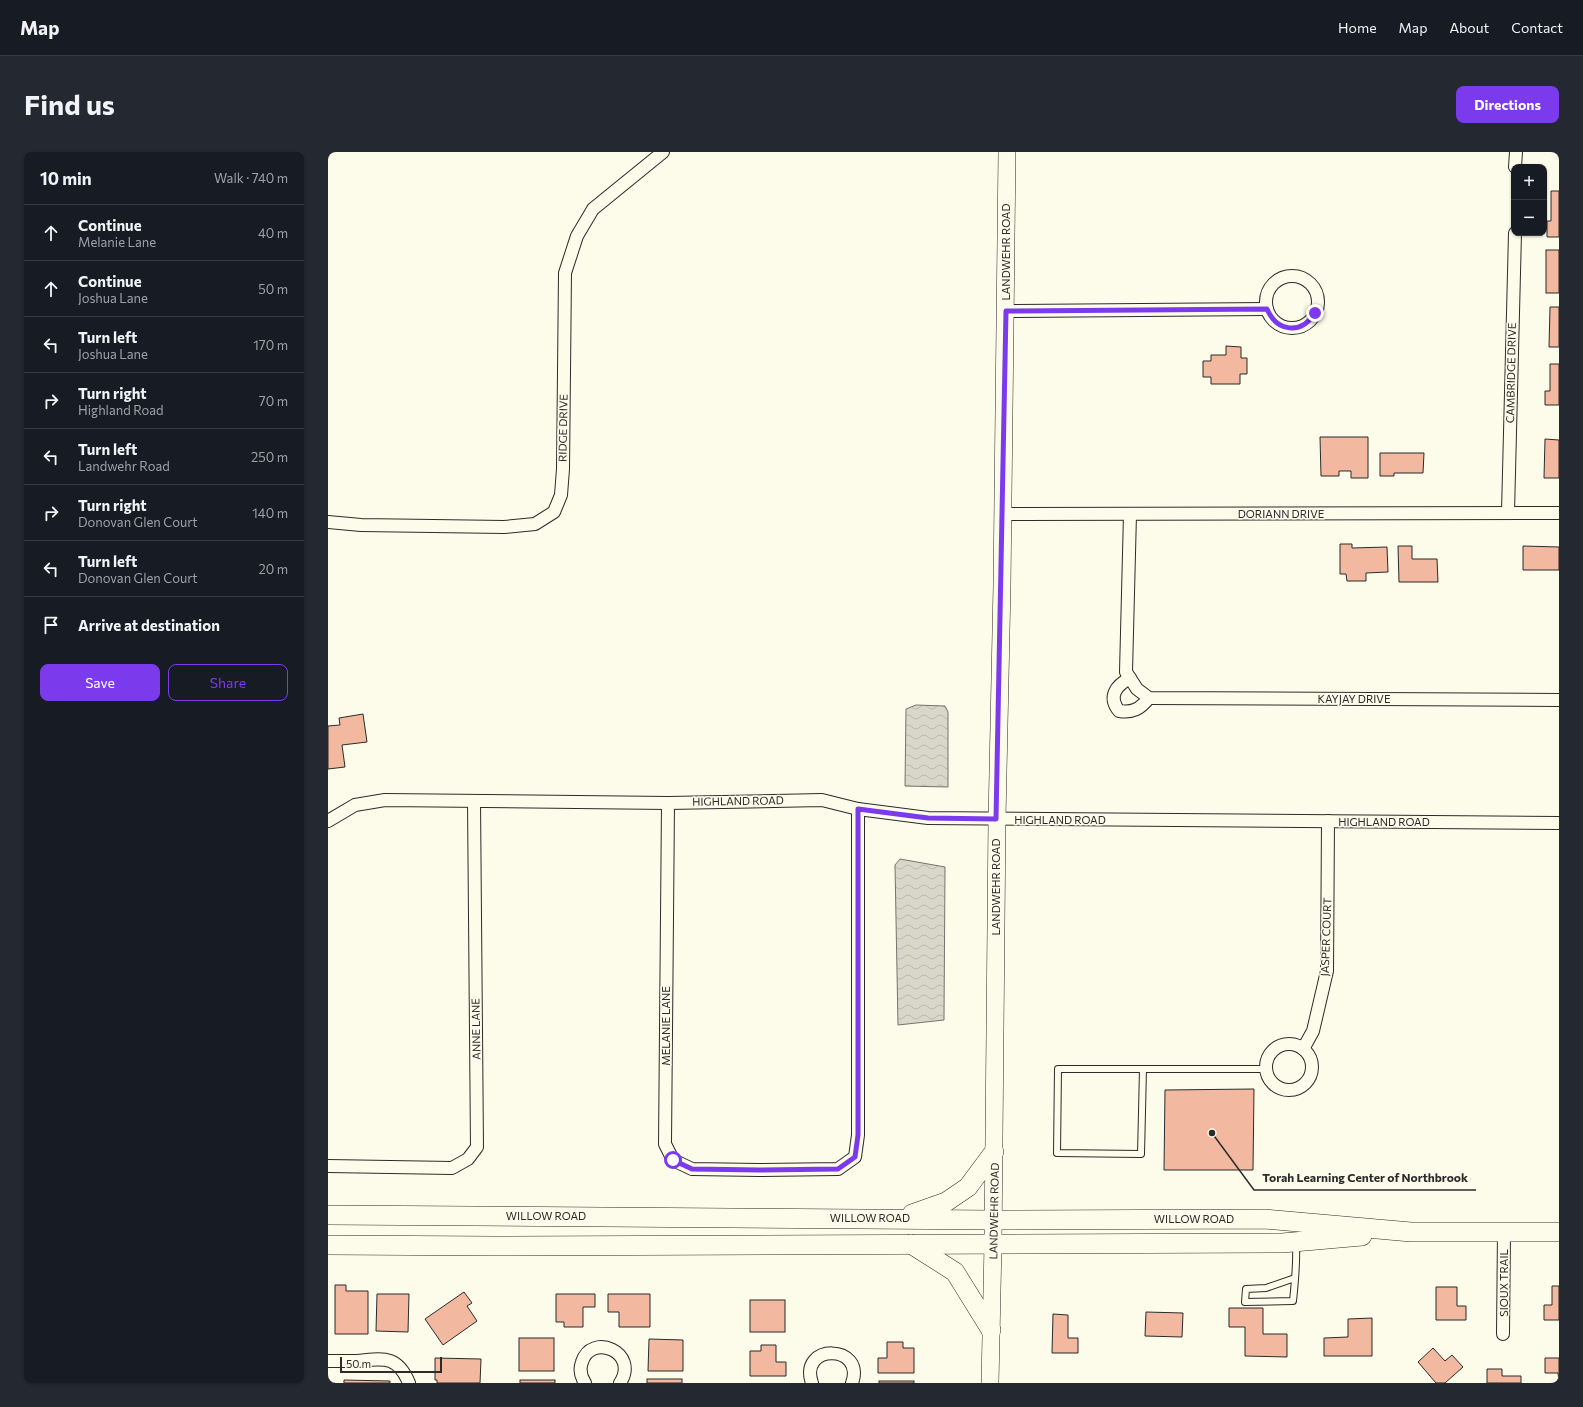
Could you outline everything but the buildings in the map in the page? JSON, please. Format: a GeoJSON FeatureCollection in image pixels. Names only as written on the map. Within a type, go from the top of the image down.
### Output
{"type":"FeatureCollection","features":[{"type":"Feature","properties":{"kind":"main road","name":"LANDWEHR ROAD"},"geometry":{"type":"LineString","coordinates":[[990,1383],[994,1244],[996,819],[1006,311],[1007,152]]}},
{"type":"Feature","properties":{"kind":"main road"},"geometry":{"type":"LineString","coordinates":[[895,1219],[946,1202],[968,1186],[994,1152]]}},
{"type":"Feature","properties":{"kind":"main road","name":"WILLOW ROAD"},"geometry":{"type":"LineString","coordinates":[[328,1215],[994,1220],[1265,1219],[1411,1232]]}},
{"type":"Feature","properties":{"kind":"main road","name":"WILLOW ROAD"},"geometry":{"type":"LineString","coordinates":[[328,1245],[494,1246],[1296,1242],[1411,1232],[1559,1232]]}},
{"type":"Feature","properties":{"kind":"main road"},"geometry":{"type":"LineString","coordinates":[[912,1244],[955,1272],[992,1330]]}},
{"type":"Feature","properties":{"kind":"street","name":"RIDGE DRIVE"},"geometry":{"type":"LineString","coordinates":[[328,522],[361,525],[504,527],[535,524],[554,512],[561,495],[563,469],[565,273],[577,236],[593,209],[663,152]]}},
{"type":"Feature","properties":{"kind":"street"},"geometry":{"type":"LineString","coordinates":[[1516,152],[1516,164]]}},
{"type":"Feature","properties":{"kind":"street","name":"CAMBRIDGE DRIVE"},"geometry":{"type":"LineString","coordinates":[[1508,512],[1514,236]]}},
{"type":"Feature","properties":{"kind":"street"},"geometry":{"type":"LineString","coordinates":[[1286,277],[1295,277],[1306,281],[1315,290],[1318,298],[1318,306],[1311,320],[1297,327],[1290,328],[1275,322],[1267,309],[1267,296],[1272,285],[1286,277]]}},
{"type":"Feature","properties":{"kind":"street"},"geometry":{"type":"LineString","coordinates":[[1006,311],[1267,309]]}},
{"type":"Feature","properties":{"kind":"street","name":"DORIANN DRIVE"},"geometry":{"type":"LineString","coordinates":[[1002,514],[1559,513]]}},
{"type":"Feature","properties":{"kind":"street"},"geometry":{"type":"LineString","coordinates":[[1130,514],[1126,672],[1130,678],[1137,689],[1149,698],[1135,711],[1119,711],[1113,698],[1120,683],[1130,678]]}},
{"type":"Feature","properties":{"kind":"street","name":"KAYJAY DRIVE"},"geometry":{"type":"LineString","coordinates":[[1149,698],[1559,700]]}},
{"type":"Feature","properties":{"kind":"street","name":"HIGHLAND ROAD"},"geometry":{"type":"LineString","coordinates":[[328,821],[355,805],[385,800],[668,803],[822,800],[858,809],[928,818],[1559,823]]}},
{"type":"Feature","properties":{"kind":"street","name":"ANNE LANE"},"geometry":{"type":"LineString","coordinates":[[328,1166],[452,1168],[468,1159],[477,1147],[474,801]]}},
{"type":"Feature","properties":{"kind":"street","name":"MELANIE LANE"},"geometry":{"type":"LineString","coordinates":[[668,803],[665,1144],[673,1160],[692,1169],[838,1169],[855,1157],[858,1135],[858,809]]}},
{"type":"Feature","properties":{"kind":"street","name":"JASPER COURT"},"geometry":{"type":"LineString","coordinates":[[1303,1049],[1313,1031],[1327,972],[1328,821]]}},
{"type":"Feature","properties":{"kind":"street"},"geometry":{"type":"LineString","coordinates":[[1291,1044],[1303,1049],[1312,1061],[1311,1076],[1301,1087],[1294,1089],[1279,1087],[1269,1076],[1267,1069],[1269,1056],[1278,1047],[1291,1044]]}},
{"type":"Feature","properties":{"kind":"street","name":"SIOUX TRAIL"},"geometry":{"type":"LineString","coordinates":[[1503,1334],[1504,1232]]}},
{"type":"Feature","properties":{"kind":"street"},"geometry":{"type":"LineString","coordinates":[[585,1383],[580,1370],[583,1359],[591,1351],[603,1347],[615,1350],[623,1360],[625,1372],[620,1383]]}},
{"type":"Feature","properties":{"kind":"street"},"geometry":{"type":"LineString","coordinates":[[812,1383],[810,1376],[813,1363],[823,1354],[830,1352],[837,1353],[849,1361],[854,1374],[852,1383]]}},
{"type":"Feature","properties":{"kind":"street"},"geometry":{"type":"LineString","coordinates":[[328,1361],[356,1361],[378,1358],[392,1361],[404,1372],[409,1383]]}},
{"type":"Feature","properties":{"kind":"lane"},"geometry":{"type":"LineString","coordinates":[[1143,1069],[1141,1154],[1057,1153],[1058,1069],[1143,1069],[1267,1069]]}},
{"type":"Feature","properties":{"kind":"lane"},"geometry":{"type":"LineString","coordinates":[[1295,1278],[1266,1288],[1246,1289],[1245,1302],[1293,1301],[1295,1278],[1296,1242]]}},
{"type":"Feature","properties":{"kind":"water"},"geometry":{"type":"Polygon","coordinates":[[[916,705],[945,706],[948,712],[948,787],[905,786],[906,709],[916,705]]]}},
{"type":"Feature","properties":{"kind":"water"},"geometry":{"type":"Polygon","coordinates":[[[900,859],[945,867],[944,1020],[898,1025],[895,865],[900,859]]]}},
{"type":"Feature","properties":{"kind":"place","name":"Torah Learning Center of Northbrook"},"geometry":{"type":"Point","coordinates":[1212,1133]}},
{"type":"Feature","properties":{"kind":"route"},"geometry":{"type":"LineString","coordinates":[[673,1160],[692,1169],[838,1169],[855,1157],[858,1135],[858,809],[928,818],[996,819],[1002,585],[1006,311],[1267,309],[1275,322],[1290,328],[1305,324],[1311,320],[1315,313]]}}]}
